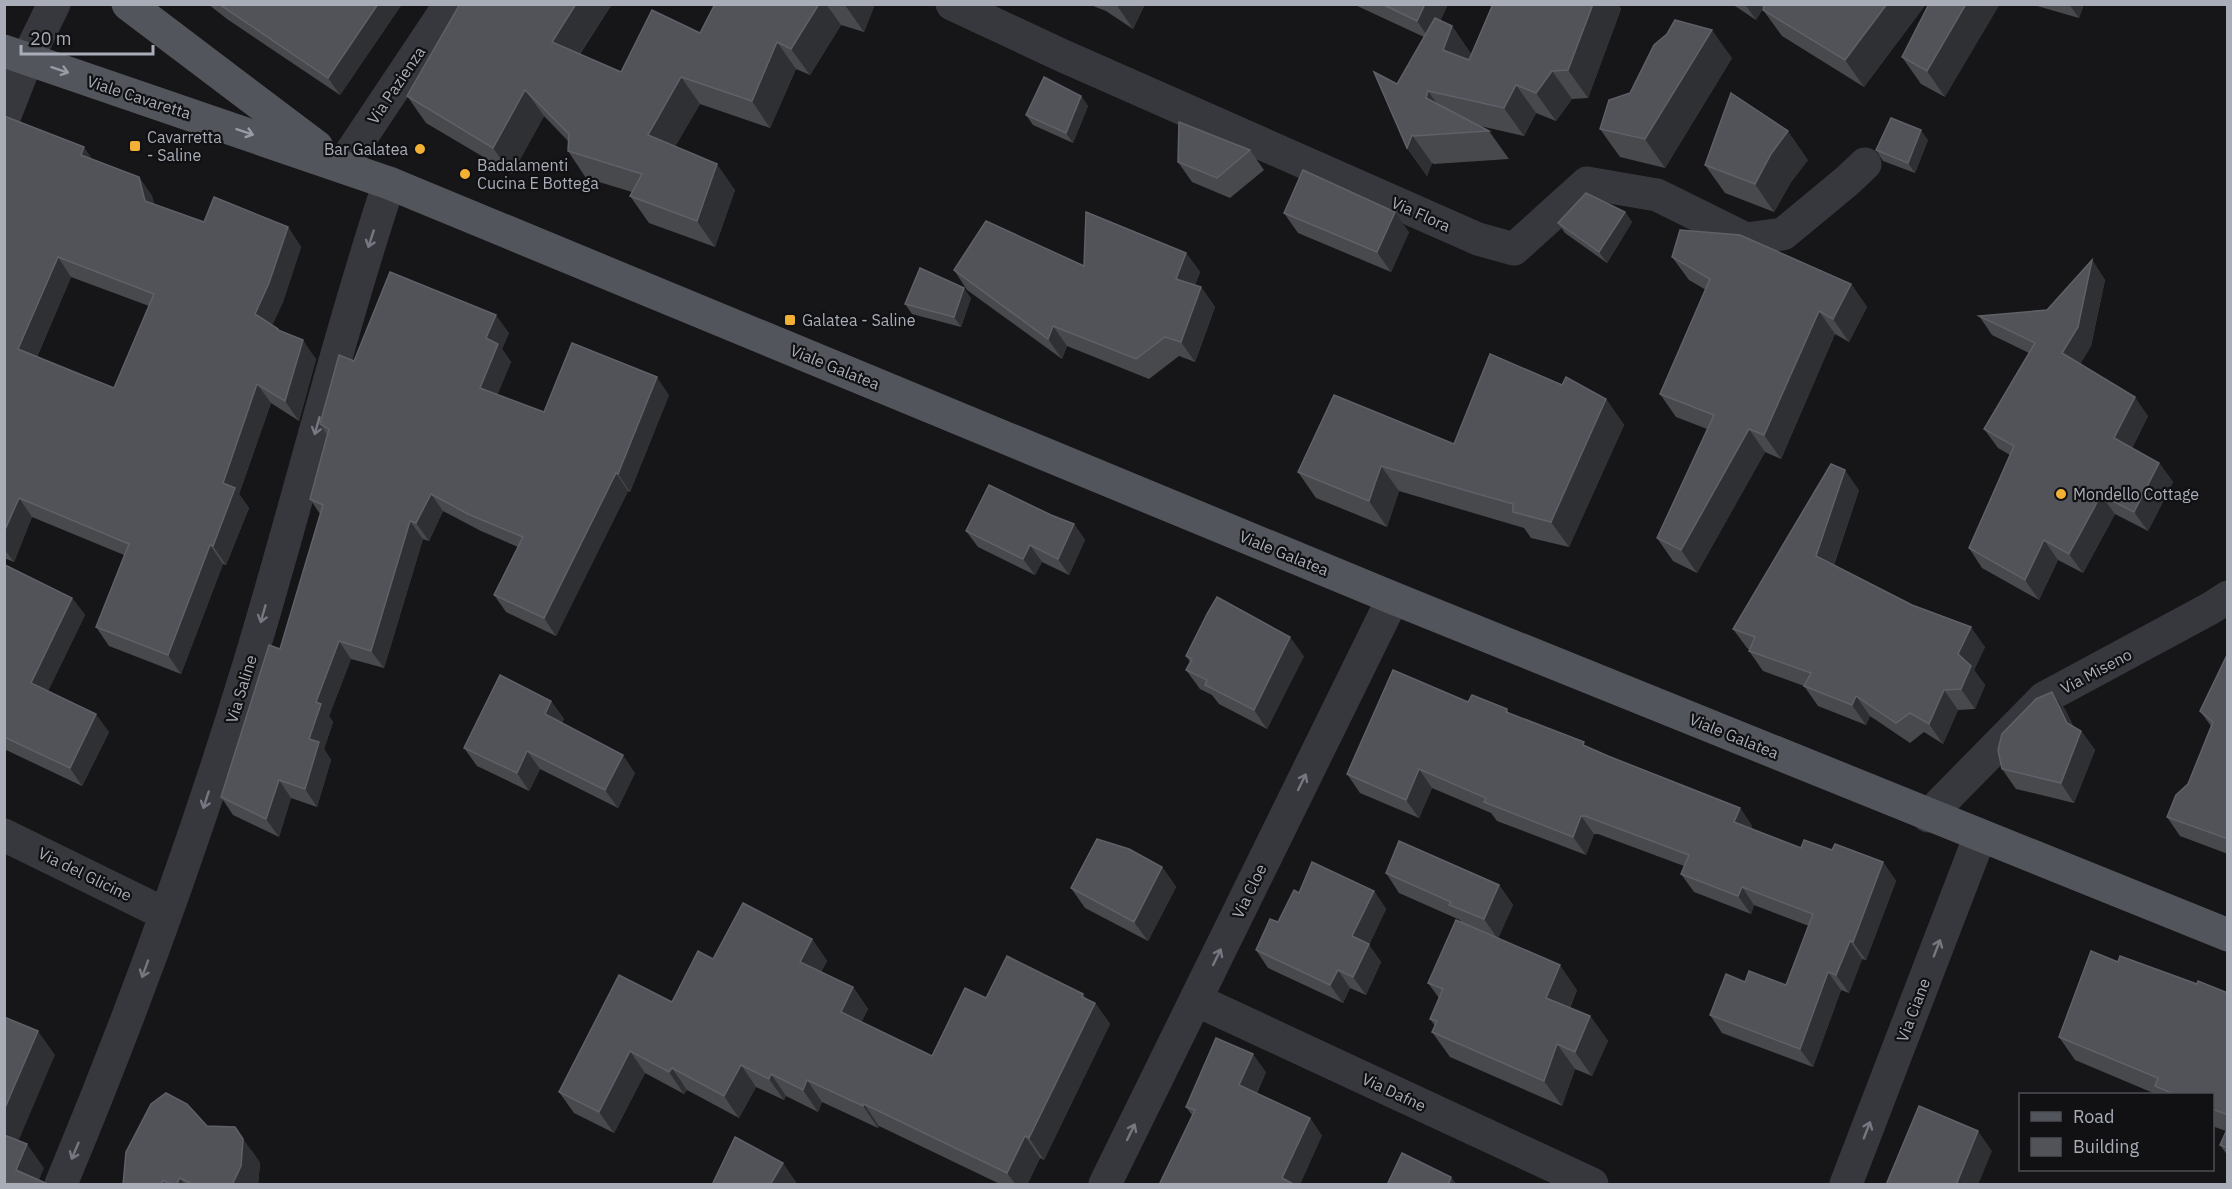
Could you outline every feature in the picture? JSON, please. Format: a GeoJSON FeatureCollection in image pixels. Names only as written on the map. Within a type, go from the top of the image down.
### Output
{"type":"FeatureCollection","features":[{"type":"Feature","properties":{"kind":"main road"},"geometry":{"type":"LineString","coordinates":[[128,4],[342,166]]}},
{"type":"Feature","properties":{"kind":"main road","name":"Viale Cavaretta"},"geometry":{"type":"LineString","coordinates":[[16,55],[342,166]]}},
{"type":"Feature","properties":{"kind":"main road","name":"Viale Galatea"},"geometry":{"type":"LineString","coordinates":[[342,166],[389,183],[1393,598],[1928,816],[2228,935]]}},
{"type":"Feature","properties":{"kind":"street"},"geometry":{"type":"LineString","coordinates":[[4,118],[16,55],[54,4]]}},
{"type":"Feature","properties":{"kind":"street","name":"Via Pazienza"},"geometry":{"type":"LineString","coordinates":[[342,166],[450,4]]}},
{"type":"Feature","properties":{"kind":"street","name":"Via Flora"},"geometry":{"type":"LineString","coordinates":[[952,4],[1061,55],[1478,239],[1514,249],[1587,183],[1658,195],[1746,239],[1783,234],[1865,164]]}},
{"type":"Feature","properties":{"kind":"street","name":"Via Saline"},"geometry":{"type":"LineString","coordinates":[[61,1185],[107,1075],[204,806],[250,661],[363,262],[389,183]]}},
{"type":"Feature","properties":{"kind":"street","name":"Via Miseno"},"geometry":{"type":"LineString","coordinates":[[1928,816],[2044,698],[2228,597]]}},
{"type":"Feature","properties":{"kind":"street","name":"Via Cloe"},"geometry":{"type":"LineString","coordinates":[[1105,1185],[1393,598]]}},
{"type":"Feature","properties":{"kind":"street","name":"Via del Glicine"},"geometry":{"type":"LineString","coordinates":[[4,834],[165,914]]}},
{"type":"Feature","properties":{"kind":"street","name":"Via Ciane"},"geometry":{"type":"LineString","coordinates":[[1846,1185],[1980,836]]}},
{"type":"Feature","properties":{"kind":"street","name":"Via Dafne"},"geometry":{"type":"LineString","coordinates":[[1196,1000],[1592,1185]]}},
{"type":"Feature","properties":{"kind":"building"},"geometry":{"type":"Polygon","coordinates":[[[219,4],[378,4],[328,78],[219,4]]]}},
{"type":"Feature","properties":{"kind":"building"},"geometry":{"type":"Polygon","coordinates":[[[460,4],[576,4],[552,42],[621,72],[652,10],[700,33],[715,4],[819,4],[791,49],[777,42],[752,101],[681,77],[648,135],[717,164],[697,221],[630,196],[642,174],[568,151],[569,134],[525,90],[493,148],[407,96],[460,4]]]}},
{"type":"Feature","properties":{"kind":"building"},"geometry":{"type":"Polygon","coordinates":[[[1382,4],[1425,4],[1417,21],[1382,4]]]}},
{"type":"Feature","properties":{"kind":"building"},"geometry":{"type":"Polygon","coordinates":[[[1493,4],[1593,4],[1568,70],[1552,71],[1536,93],[1516,85],[1504,108],[1428,91],[1426,98],[1489,131],[1412,135],[1407,148],[1374,72],[1397,84],[1435,18],[1452,26],[1443,50],[1469,60],[1493,4]]]}},
{"type":"Feature","properties":{"kind":"building"},"geometry":{"type":"Polygon","coordinates":[[[1765,4],[1887,4],[1845,60],[1763,10],[1765,4]]]}},
{"type":"Feature","properties":{"kind":"building"},"geometry":{"type":"Polygon","coordinates":[[[1929,4],[1966,4],[1927,71],[1902,57],[1929,4]]]}},
{"type":"Feature","properties":{"kind":"building"},"geometry":{"type":"Polygon","coordinates":[[[1675,20],[1712,30],[1645,139],[1600,129],[1609,100],[1630,93],[1654,45],[1667,34],[1675,20]]]}},
{"type":"Feature","properties":{"kind":"building"},"geometry":{"type":"Polygon","coordinates":[[[1044,77],[1081,96],[1066,133],[1026,115],[1044,77]]]}},
{"type":"Feature","properties":{"kind":"building"},"geometry":{"type":"Polygon","coordinates":[[[1731,93],[1788,131],[1771,154],[1755,184],[1705,165],[1731,93]]]}},
{"type":"Feature","properties":{"kind":"building"},"geometry":{"type":"Polygon","coordinates":[[[4,116],[84,147],[81,155],[139,177],[145,201],[204,222],[214,197],[288,227],[269,283],[255,314],[278,330],[303,340],[285,401],[257,384],[223,483],[235,488],[213,546],[210,545],[168,655],[96,627],[129,544],[19,498],[4,532],[4,116]],[[58,257],[18,349],[114,388],[154,294],[58,257]]]}},
{"type":"Feature","properties":{"kind":"building"},"geometry":{"type":"Polygon","coordinates":[[[1891,118],[1921,130],[1908,163],[1876,150],[1891,118]]]}},
{"type":"Feature","properties":{"kind":"building"},"geometry":{"type":"Polygon","coordinates":[[[1179,122],[1250,150],[1217,178],[1178,162],[1179,122]]]}},
{"type":"Feature","properties":{"kind":"building"},"geometry":{"type":"Polygon","coordinates":[[[1303,170],[1395,212],[1377,252],[1284,213],[1303,170]]]}},
{"type":"Feature","properties":{"kind":"building"},"geometry":{"type":"Polygon","coordinates":[[[1586,193],[1625,212],[1599,252],[1558,223],[1586,193]]]}},
{"type":"Feature","properties":{"kind":"building"},"geometry":{"type":"Polygon","coordinates":[[[1086,212],[1186,253],[1176,279],[1201,287],[1181,342],[1165,337],[1136,359],[1053,326],[1048,339],[954,270],[986,221],[1084,266],[1086,212]]]}},
{"type":"Feature","properties":{"kind":"building"},"geometry":{"type":"Polygon","coordinates":[[[1680,230],[1740,235],[1851,284],[1833,319],[1819,311],[1764,435],[1749,429],[1681,550],[1657,538],[1714,415],[1660,394],[1710,279],[1672,257],[1680,230]]]}},
{"type":"Feature","properties":{"kind":"building"},"geometry":{"type":"Polygon","coordinates":[[[2092,260],[2078,327],[2062,353],[2135,397],[2114,438],[2159,463],[2134,512],[2101,495],[2069,554],[2044,540],[2025,580],[1969,548],[2014,446],[1984,429],[2035,343],[1979,316],[2047,310],[2092,260]]]}},
{"type":"Feature","properties":{"kind":"building"},"geometry":{"type":"Polygon","coordinates":[[[920,268],[964,288],[954,317],[905,304],[920,268]]]}},
{"type":"Feature","properties":{"kind":"building"},"geometry":{"type":"Polygon","coordinates":[[[390,272],[496,315],[486,338],[498,344],[480,388],[544,412],[572,343],[657,377],[618,474],[616,473],[544,618],[494,595],[523,537],[468,514],[431,494],[416,523],[410,521],[371,651],[339,641],[316,702],[321,704],[309,739],[319,742],[305,789],[279,780],[266,819],[221,797],[269,645],[280,649],[323,505],[310,499],[329,429],[320,424],[339,355],[354,361],[390,272]]]}},
{"type":"Feature","properties":{"kind":"building"},"geometry":{"type":"Polygon","coordinates":[[[1490,354],[1562,385],[1566,377],[1606,399],[1551,522],[1513,512],[1513,504],[1381,466],[1369,501],[1298,472],[1334,395],[1454,444],[1490,354]]]}},
{"type":"Feature","properties":{"kind":"building"},"geometry":{"type":"Polygon","coordinates":[[[1831,464],[1845,470],[1816,556],[1912,605],[1971,627],[1958,654],[1971,666],[1961,689],[1944,690],[1929,724],[1910,713],[1896,723],[1856,696],[1852,705],[1804,686],[1811,673],[1749,651],[1755,637],[1733,629],[1831,464]]]}},
{"type":"Feature","properties":{"kind":"building"},"geometry":{"type":"Polygon","coordinates":[[[989,485],[1074,524],[1058,559],[1030,545],[1023,559],[966,531],[989,485]]]}},
{"type":"Feature","properties":{"kind":"building"},"geometry":{"type":"Polygon","coordinates":[[[5,565],[72,598],[31,683],[96,714],[70,768],[4,737],[5,565]]]}},
{"type":"Feature","properties":{"kind":"building"},"geometry":{"type":"Polygon","coordinates":[[[1217,597],[1290,637],[1254,710],[1205,685],[1207,680],[1186,670],[1192,659],[1186,656],[1217,597]]]}},
{"type":"Feature","properties":{"kind":"building"},"geometry":{"type":"Polygon","coordinates":[[[2228,653],[2228,839],[2167,817],[2176,795],[2188,784],[2213,722],[2200,711],[2228,653]]]}},
{"type":"Feature","properties":{"kind":"building"},"geometry":{"type":"Polygon","coordinates":[[[1393,670],[1468,702],[1472,695],[1507,709],[1506,712],[1584,742],[1583,745],[1608,756],[1740,808],[1734,822],[1801,848],[1804,840],[1832,850],[1835,844],[1883,862],[1853,942],[1850,941],[1836,975],[1828,972],[1800,1049],[1710,1015],[1726,974],[1745,982],[1749,971],[1786,985],[1813,914],[1742,887],[1738,896],[1681,874],[1689,855],[1585,816],[1581,816],[1573,837],[1484,802],[1486,798],[1419,769],[1406,800],[1347,774],[1393,670]]]}},
{"type":"Feature","properties":{"kind":"building"},"geometry":{"type":"Polygon","coordinates":[[[500,675],[551,701],[545,714],[623,755],[605,790],[527,751],[517,773],[464,748],[500,675]]]}},
{"type":"Feature","properties":{"kind":"building"},"geometry":{"type":"Polygon","coordinates":[[[2052,692],[2067,723],[2081,731],[2061,783],[2002,769],[1998,750],[2002,734],[2036,699],[2052,692]]]}},
{"type":"Feature","properties":{"kind":"building"},"geometry":{"type":"Polygon","coordinates":[[[1097,839],[1129,849],[1162,867],[1134,922],[1071,888],[1097,839]]]}},
{"type":"Feature","properties":{"kind":"building"},"geometry":{"type":"Polygon","coordinates":[[[1399,841],[1499,885],[1484,919],[1449,905],[1451,902],[1386,873],[1399,841]]]}},
{"type":"Feature","properties":{"kind":"building"},"geometry":{"type":"Polygon","coordinates":[[[1312,862],[1374,891],[1352,936],[1369,944],[1353,977],[1338,970],[1330,985],[1256,950],[1270,919],[1278,922],[1294,890],[1299,893],[1312,862]]]}},
{"type":"Feature","properties":{"kind":"building"},"geometry":{"type":"Polygon","coordinates":[[[743,903],[812,939],[800,962],[853,987],[841,1012],[932,1056],[965,988],[986,998],[1007,956],[1083,994],[1082,997],[1095,1003],[1029,1138],[1025,1136],[1007,1173],[864,1104],[863,1106],[807,1080],[803,1090],[771,1074],[769,1079],[741,1065],[724,1096],[672,1068],[669,1072],[630,1051],[599,1112],[559,1092],[619,975],[672,1002],[698,951],[713,959],[743,903]]]}},
{"type":"Feature","properties":{"kind":"building"},"geometry":{"type":"Polygon","coordinates":[[[1456,920],[1560,965],[1546,998],[1590,1016],[1575,1052],[1557,1044],[1544,1081],[1432,1032],[1437,1021],[1430,1019],[1443,989],[1428,983],[1456,920]]]}},
{"type":"Feature","properties":{"kind":"building"},"geometry":{"type":"Polygon","coordinates":[[[2091,951],[2118,962],[2120,956],[2228,993],[2228,1115],[2214,1110],[2214,1093],[2171,1093],[2155,1086],[2158,1078],[2059,1037],[2091,951]]]}},
{"type":"Feature","properties":{"kind":"building"},"geometry":{"type":"Polygon","coordinates":[[[4,1017],[38,1031],[4,1110],[4,1017]]]}},
{"type":"Feature","properties":{"kind":"building"},"geometry":{"type":"Polygon","coordinates":[[[1216,1038],[1253,1054],[1239,1085],[1310,1118],[1282,1178],[1295,1185],[1159,1185],[1195,1110],[1186,1107],[1216,1038]]]}},
{"type":"Feature","properties":{"kind":"building"},"geometry":{"type":"Polygon","coordinates":[[[166,1093],[187,1104],[207,1126],[235,1127],[243,1139],[241,1166],[232,1185],[194,1185],[180,1178],[176,1185],[163,1180],[161,1185],[123,1185],[126,1152],[151,1104],[166,1093]]]}},
{"type":"Feature","properties":{"kind":"building"},"geometry":{"type":"Polygon","coordinates":[[[1919,1106],[1978,1131],[1956,1185],[1886,1185],[1919,1106]]]}},
{"type":"Feature","properties":{"kind":"building"},"geometry":{"type":"Polygon","coordinates":[[[2228,1127],[2228,1148],[2220,1145],[2228,1127]]]}},
{"type":"Feature","properties":{"kind":"building"},"geometry":{"type":"Polygon","coordinates":[[[4,1135],[27,1144],[16,1170],[50,1185],[4,1185],[4,1135]]]}},
{"type":"Feature","properties":{"kind":"building"},"geometry":{"type":"Polygon","coordinates":[[[735,1137],[783,1163],[770,1185],[712,1185],[735,1137]]]}},
{"type":"Feature","properties":{"kind":"building"},"geometry":{"type":"Polygon","coordinates":[[[1402,1153],[1451,1177],[1448,1185],[1387,1185],[1402,1153]]]}},
{"type":"Feature","properties":{"kind":"place","name":"Cavarretta - Saline"},"geometry":{"type":"Point","coordinates":[135,146]}},
{"type":"Feature","properties":{"kind":"place","name":"Bar Galatea"},"geometry":{"type":"Point","coordinates":[420,149]}},
{"type":"Feature","properties":{"kind":"place","name":"Badalamenti Cucina E Bottega"},"geometry":{"type":"Point","coordinates":[465,174]}},
{"type":"Feature","properties":{"kind":"place","name":"Galatea - Saline"},"geometry":{"type":"Point","coordinates":[790,320]}},
{"type":"Feature","properties":{"kind":"place","name":"Mondello Cottage"},"geometry":{"type":"Point","coordinates":[2061,494]}}]}
